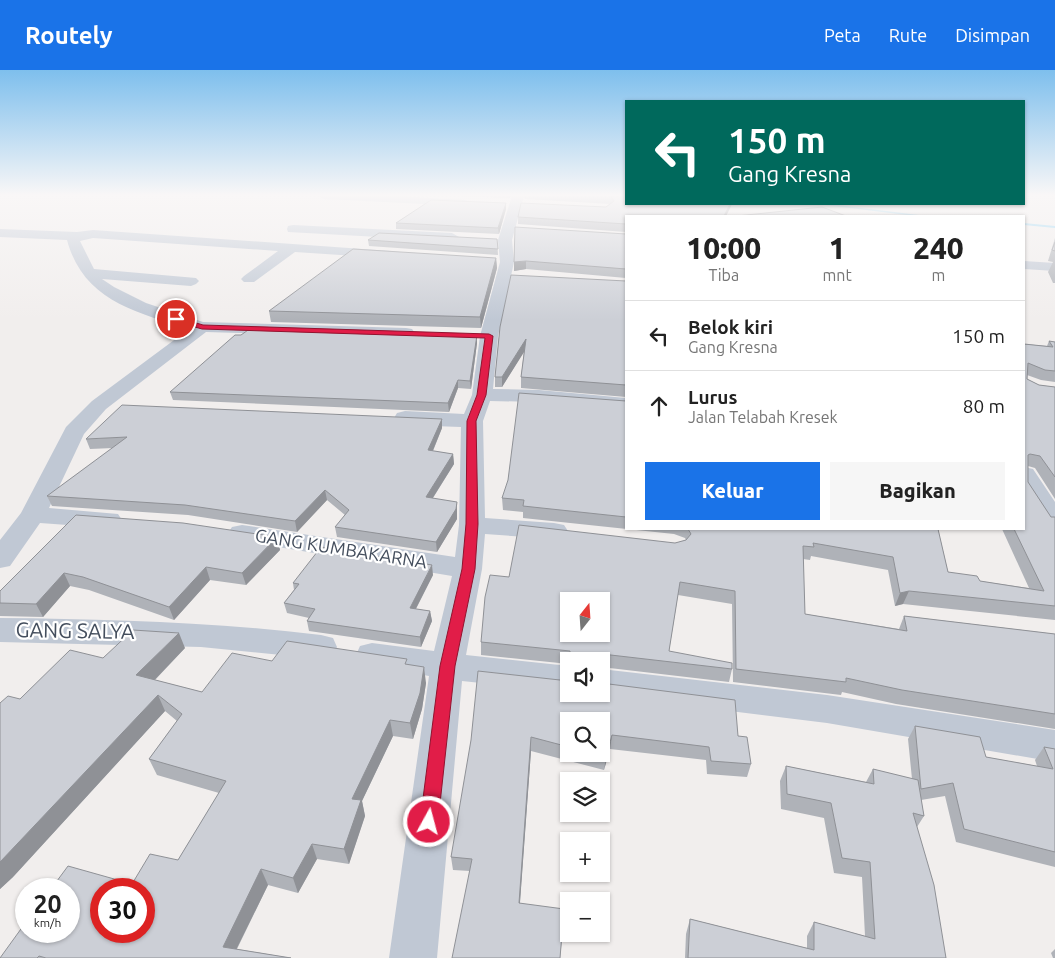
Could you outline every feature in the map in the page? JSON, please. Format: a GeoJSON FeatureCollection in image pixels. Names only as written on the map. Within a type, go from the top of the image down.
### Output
{"type":"FeatureCollection","features":[{"type":"Feature","properties":{"kind":"street"},"geometry":{"type":"LineString","coordinates":[[79,237],[73,240],[88,273],[114,293],[148,310],[202,327],[422,334]]}},
{"type":"Feature","properties":{"kind":"street"},"geometry":{"type":"LineString","coordinates":[[144,237],[399,255]]}},
{"type":"Feature","properties":{"kind":"street"},"geometry":{"type":"LineString","coordinates":[[457,237],[467,238]]}},
{"type":"Feature","properties":{"kind":"street"},"geometry":{"type":"LineString","coordinates":[[413,958],[448,666],[468,569],[472,524],[480,336],[511,237]]}},
{"type":"Feature","properties":{"kind":"street"},"geometry":{"type":"LineString","coordinates":[[248,279],[291,248]]}},
{"type":"Feature","properties":{"kind":"street"},"geometry":{"type":"LineString","coordinates":[[1025,265],[1055,267]]}},
{"type":"Feature","properties":{"kind":"street"},"geometry":{"type":"LineString","coordinates":[[88,273],[191,281]]}},
{"type":"Feature","properties":{"kind":"street"},"geometry":{"type":"LineString","coordinates":[[0,559],[33,515],[74,432],[99,405],[202,327]]}},
{"type":"Feature","properties":{"kind":"street"},"geometry":{"type":"LineString","coordinates":[[384,417],[477,408],[539,396],[625,404]]}},
{"type":"Feature","properties":{"kind":"street"},"geometry":{"type":"LineString","coordinates":[[99,405],[129,406]]}},
{"type":"Feature","properties":{"kind":"street"},"geometry":{"type":"LineString","coordinates":[[1025,476],[1055,522]]}},
{"type":"Feature","properties":{"kind":"street"},"geometry":{"type":"LineString","coordinates":[[33,515],[130,521]]}},
{"type":"Feature","properties":{"kind":"street"},"geometry":{"type":"LineString","coordinates":[[472,524],[575,534]]}},
{"type":"Feature","properties":{"kind":"street","name":"GANG KUMBAKARNA"},"geometry":{"type":"LineString","coordinates":[[216,529],[468,569]]}},
{"type":"Feature","properties":{"kind":"street","name":"GANG SALYA"},"geometry":{"type":"LineString","coordinates":[[0,630],[144,632],[275,640],[448,666],[560,678]]}},
{"type":"Feature","properties":{"kind":"street"},"geometry":{"type":"LineString","coordinates":[[610,683],[827,708],[1055,746]]}},
{"type":"Feature","properties":{"kind":"building"},"geometry":{"type":"Polygon","coordinates":[[[372,237],[497,239],[498,249],[368,240],[372,237]]]}},
{"type":"Feature","properties":{"kind":"building"},"geometry":{"type":"Polygon","coordinates":[[[515,237],[625,237],[625,269],[526,261],[514,262],[515,237]]]}},
{"type":"Feature","properties":{"kind":"building"},"geometry":{"type":"Polygon","coordinates":[[[353,249],[496,258],[480,317],[269,311],[353,249]]]}},
{"type":"Feature","properties":{"kind":"building"},"geometry":{"type":"Polygon","coordinates":[[[511,275],[625,281],[625,385],[521,377],[526,339],[502,377],[495,377],[500,327],[511,275]]]}},
{"type":"Feature","properties":{"kind":"building"},"geometry":{"type":"Polygon","coordinates":[[[251,328],[477,335],[470,381],[458,380],[448,403],[170,392],[235,335],[241,335],[251,328]]]}},
{"type":"Feature","properties":{"kind":"building"},"geometry":{"type":"Polygon","coordinates":[[[1049,341],[1055,342],[1055,371],[1045,370],[1028,363],[1027,379],[1039,385],[1055,387],[1055,477],[1040,456],[1030,454],[1028,455],[1028,482],[1051,517],[1055,517],[1055,606],[909,591],[900,593],[893,557],[813,543],[814,547],[803,546],[805,614],[907,631],[904,616],[1055,634],[1055,714],[902,690],[846,678],[846,682],[736,669],[735,591],[680,582],[669,651],[732,663],[732,669],[610,655],[610,652],[570,652],[481,642],[485,597],[490,575],[509,577],[519,525],[675,543],[686,540],[691,534],[689,530],[938,530],[948,572],[977,576],[980,581],[1044,591],[1014,530],[1025,530],[1025,344],[1053,347],[1049,341]]]}},
{"type":"Feature","properties":{"kind":"building"},"geometry":{"type":"Polygon","coordinates":[[[519,393],[625,401],[625,517],[523,506],[524,500],[502,498],[508,480],[519,393]]]}},
{"type":"Feature","properties":{"kind":"building"},"geometry":{"type":"Polygon","coordinates":[[[122,405],[442,419],[428,450],[453,454],[426,497],[457,502],[456,509],[436,542],[335,527],[349,510],[325,490],[295,521],[185,505],[47,496],[127,437],[86,439],[122,405]]]}},
{"type":"Feature","properties":{"kind":"building"},"geometry":{"type":"Polygon","coordinates":[[[76,515],[183,523],[277,537],[242,573],[206,567],[169,607],[83,577],[64,573],[36,604],[0,603],[0,591],[76,515]]]}},
{"type":"Feature","properties":{"kind":"building"},"geometry":{"type":"Polygon","coordinates":[[[321,547],[432,565],[410,608],[430,611],[420,637],[307,621],[315,609],[284,603],[299,584],[293,583],[321,547]]]}},
{"type":"Feature","properties":{"kind":"building"},"geometry":{"type":"Polygon","coordinates":[[[133,630],[179,633],[136,675],[202,692],[232,653],[272,661],[287,641],[407,659],[405,664],[424,667],[420,693],[410,723],[390,720],[352,799],[361,800],[344,849],[312,844],[293,878],[261,869],[223,947],[291,958],[46,958],[39,956],[37,958],[0,958],[15,937],[15,943],[80,943],[80,878],[59,878],[68,866],[111,878],[90,878],[90,943],[155,943],[155,878],[136,878],[150,854],[178,860],[226,781],[149,759],[182,714],[158,695],[0,862],[0,703],[8,696],[20,699],[70,650],[103,658],[133,630]]]}},
{"type":"Feature","properties":{"kind":"building"},"geometry":{"type":"Polygon","coordinates":[[[478,671],[560,680],[560,702],[610,702],[610,684],[735,700],[738,736],[747,737],[751,764],[711,761],[709,747],[612,735],[610,742],[610,712],[560,712],[560,745],[531,737],[519,903],[560,908],[560,958],[452,958],[472,859],[451,857],[471,740],[478,671]]]}},
{"type":"Feature","properties":{"kind":"building"},"geometry":{"type":"Polygon","coordinates":[[[915,726],[980,737],[986,757],[1053,769],[1044,747],[1055,749],[1055,852],[964,829],[953,783],[921,789],[915,726]]]}},
{"type":"Feature","properties":{"kind":"building"},"geometry":{"type":"Polygon","coordinates":[[[786,766],[874,784],[873,769],[918,780],[924,816],[913,813],[934,885],[946,958],[688,958],[690,919],[814,950],[814,922],[875,939],[870,862],[842,858],[831,803],[787,794],[786,766]]]}},
{"type":"Feature","properties":{"kind":"route"},"geometry":{"type":"LineString","coordinates":[[176,319],[202,327],[489,336],[482,395],[472,421],[472,524],[468,569],[448,666],[429,822]]}}]}
